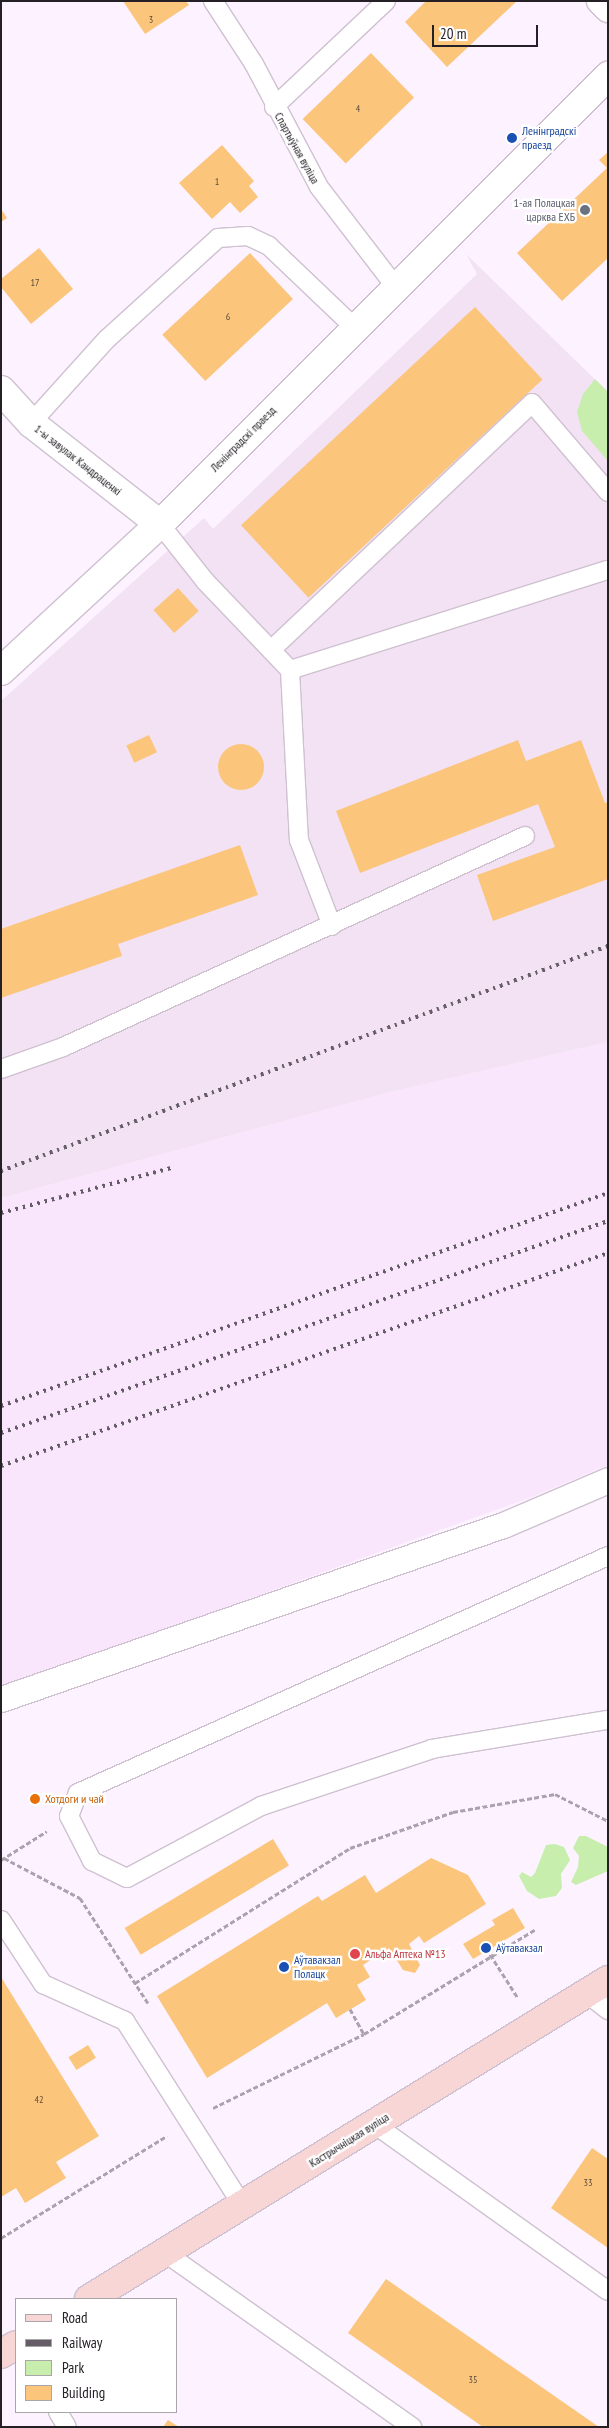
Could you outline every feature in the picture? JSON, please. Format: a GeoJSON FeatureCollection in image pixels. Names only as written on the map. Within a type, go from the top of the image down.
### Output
{"type":"FeatureCollection","features":[{"type":"Feature","properties":{"kind":"main road","name":"Кастрычніцкая вуліца"},"geometry":{"type":"LineString","coordinates":[[91,2298],[597,1987]]}},
{"type":"Feature","properties":{"kind":"main road"},"geometry":{"type":"LineString","coordinates":[[1,2354],[15,2346]]}},
{"type":"Feature","properties":{"kind":"street"},"geometry":{"type":"LineString","coordinates":[[601,1],[608,8]]}},
{"type":"Feature","properties":{"kind":"street","name":"Ленінградскі праезд"},"geometry":{"type":"LineString","coordinates":[[3,666],[160,524],[395,286],[608,76]]}},
{"type":"Feature","properties":{"kind":"street","name":"1-ы завулак Кандраценкі"},"geometry":{"type":"LineString","coordinates":[[1,390],[31,423],[160,524]]}},
{"type":"Feature","properties":{"kind":"street"},"geometry":{"type":"LineString","coordinates":[[1,1699],[503,1526],[608,1480]]}},
{"type":"Feature","properties":{"kind":"lane","name":"Спартыўная вуліца"},"geometry":{"type":"LineString","coordinates":[[212,1],[254,64],[274,107],[319,187],[395,286]]}},
{"type":"Feature","properties":{"kind":"lane"},"geometry":{"type":"LineString","coordinates":[[274,107],[386,1]]}},
{"type":"Feature","properties":{"kind":"lane"},"geometry":{"type":"LineString","coordinates":[[31,423],[107,339],[218,238],[248,236],[269,246],[354,327]]}},
{"type":"Feature","properties":{"kind":"lane"},"geometry":{"type":"LineString","coordinates":[[271,650],[532,403],[608,492]]}},
{"type":"Feature","properties":{"kind":"lane"},"geometry":{"type":"LineString","coordinates":[[160,524],[206,581],[290,670],[299,840],[332,926]]}},
{"type":"Feature","properties":{"kind":"lane"},"geometry":{"type":"LineString","coordinates":[[290,670],[608,570]]}},
{"type":"Feature","properties":{"kind":"lane"},"geometry":{"type":"LineString","coordinates":[[1,1069],[63,1047],[332,926],[525,836]]}},
{"type":"Feature","properties":{"kind":"lane"},"geometry":{"type":"LineString","coordinates":[[608,1556],[78,1793],[69,1816],[92,1861],[127,1878],[262,1806],[432,1749],[608,1720]]}},
{"type":"Feature","properties":{"kind":"lane"},"geometry":{"type":"LineString","coordinates":[[1,1920],[43,1984],[125,2021],[243,2206]]}},
{"type":"Feature","properties":{"kind":"lane"},"geometry":{"type":"LineString","coordinates":[[597,1987],[608,2010]]}},
{"type":"Feature","properties":{"kind":"lane"},"geometry":{"type":"LineString","coordinates":[[374,2124],[608,2291]]}},
{"type":"Feature","properties":{"kind":"lane"},"geometry":{"type":"LineString","coordinates":[[164,2252],[412,2427]]}},
{"type":"Feature","properties":{"kind":"lane"},"geometry":{"type":"LineString","coordinates":[[59,2413],[67,2427]]}},
{"type":"Feature","properties":{"kind":"path"},"geometry":{"type":"LineString","coordinates":[[3,1859],[80,1898],[135,1983],[350,1848],[453,1812],[555,1794],[608,1821]]}},
{"type":"Feature","properties":{"kind":"path"},"geometry":{"type":"LineString","coordinates":[[3,1859],[69,1816]]}},
{"type":"Feature","properties":{"kind":"path"},"geometry":{"type":"LineString","coordinates":[[350,2009],[364,2034],[536,1929]]}},
{"type":"Feature","properties":{"kind":"path"},"geometry":{"type":"LineString","coordinates":[[486,1948],[535,2024]]}},
{"type":"Feature","properties":{"kind":"shaded area"},"geometry":{"type":"Polygon","coordinates":[[[466,254],[608,392],[608,1042],[386,1093],[1,1198],[1,701],[204,518],[213,529],[477,274],[466,254]]]}},
{"type":"Feature","properties":{"kind":"shaded area"},"geometry":{"type":"Polygon","coordinates":[[[608,1042],[608,1465],[532,1497],[1,1688],[1,1198],[386,1093],[608,1042]]]}},
{"type":"Feature","properties":{"kind":"green space"},"geometry":{"type":"Polygon","coordinates":[[[595,379],[608,392],[608,461],[582,431],[577,412],[583,394],[595,379]]]}},
{"type":"Feature","properties":{"kind":"green space"},"geometry":{"type":"Polygon","coordinates":[[[579,1836],[586,1836],[608,1847],[608,1871],[576,1885],[571,1882],[578,1867],[579,1856],[573,1848],[579,1836]]]}},
{"type":"Feature","properties":{"kind":"green space"},"geometry":{"type":"Polygon","coordinates":[[[555,1844],[564,1847],[570,1860],[561,1874],[562,1888],[556,1896],[539,1899],[527,1891],[519,1876],[522,1872],[531,1877],[535,1873],[546,1845],[555,1844]]]}},
{"type":"Feature","properties":{"kind":"building"},"geometry":{"type":"Polygon","coordinates":[[[123,1],[186,1],[189,5],[145,34],[123,1]]]}},
{"type":"Feature","properties":{"kind":"building"},"geometry":{"type":"Polygon","coordinates":[[[426,1],[517,1],[447,67],[405,22],[426,1]]]}},
{"type":"Feature","properties":{"kind":"building"},"geometry":{"type":"Polygon","coordinates":[[[371,53],[414,98],[346,164],[303,119],[371,53]]]}},
{"type":"Feature","properties":{"kind":"building"},"geometry":{"type":"Polygon","coordinates":[[[222,145],[254,181],[249,186],[258,197],[240,213],[230,202],[212,219],[179,183],[222,145]]]}},
{"type":"Feature","properties":{"kind":"building","name":"1-ая Полацкая царква ЕХБ"},"geometry":{"type":"Polygon","coordinates":[[[608,152],[608,258],[562,301],[517,253],[607,168],[599,160],[608,152]]]}},
{"type":"Feature","properties":{"kind":"building"},"geometry":{"type":"Polygon","coordinates":[[[1,209],[7,218],[1,222],[1,209]]]}},
{"type":"Feature","properties":{"kind":"building"},"geometry":{"type":"Polygon","coordinates":[[[39,248],[73,289],[31,324],[1,287],[1,279],[39,248]]]}},
{"type":"Feature","properties":{"kind":"building"},"geometry":{"type":"Polygon","coordinates":[[[250,253],[293,299],[205,381],[162,335],[250,253]]]}},
{"type":"Feature","properties":{"kind":"building"},"geometry":{"type":"Polygon","coordinates":[[[475,307],[543,379],[308,598],[241,525],[475,307]]]}},
{"type":"Feature","properties":{"kind":"building"},"geometry":{"type":"Polygon","coordinates":[[[178,588],[199,611],[174,633],[153,610],[178,588]]]}},
{"type":"Feature","properties":{"kind":"building"},"geometry":{"type":"Polygon","coordinates":[[[149,735],[157,752],[134,763],[126,746],[149,735]]]}},
{"type":"Feature","properties":{"kind":"building"},"geometry":{"type":"Polygon","coordinates":[[[518,740],[526,761],[581,740],[605,803],[608,802],[608,879],[493,921],[477,875],[555,847],[538,804],[360,873],[336,811],[518,740]]]}},
{"type":"Feature","properties":{"kind":"building"},"geometry":{"type":"Polygon","coordinates":[[[237,744],[245,744],[254,748],[260,754],[264,767],[260,780],[254,786],[245,790],[237,790],[228,786],[222,780],[218,771],[218,763],[222,754],[228,748],[237,744]]]}},
{"type":"Feature","properties":{"kind":"building"},"geometry":{"type":"Polygon","coordinates":[[[240,845],[258,895],[118,944],[122,956],[1,998],[1,929],[240,845]]]}},
{"type":"Feature","properties":{"kind":"building"},"geometry":{"type":"Polygon","coordinates":[[[273,1839],[289,1866],[141,1955],[125,1928],[273,1839]]]}},
{"type":"Feature","properties":{"kind":"building","name":"Аўтавакзал Полацк"},"geometry":{"type":"Polygon","coordinates":[[[431,1858],[468,1875],[486,1904],[424,1943],[419,1936],[409,1944],[420,1965],[415,1973],[403,1970],[389,1948],[363,1965],[370,1977],[357,1985],[366,2000],[336,2018],[327,2003],[207,2078],[157,1996],[318,1896],[322,1901],[365,1875],[376,1893],[431,1858]]]}},
{"type":"Feature","properties":{"kind":"building"},"geometry":{"type":"Polygon","coordinates":[[[513,1908],[525,1928],[473,1959],[463,1944],[495,1925],[492,1920],[513,1908]]]}},
{"type":"Feature","properties":{"kind":"building"},"geometry":{"type":"Polygon","coordinates":[[[1,1977],[99,2136],[56,2162],[66,2178],[25,2203],[16,2188],[1,2197],[1,1977]]]}},
{"type":"Feature","properties":{"kind":"building"},"geometry":{"type":"Polygon","coordinates":[[[88,2045],[96,2058],[76,2070],[68,2057],[88,2045]]]}},
{"type":"Feature","properties":{"kind":"building"},"geometry":{"type":"Polygon","coordinates":[[[592,2148],[608,2159],[608,2248],[551,2208],[592,2148]]]}},
{"type":"Feature","properties":{"kind":"building"},"geometry":{"type":"Polygon","coordinates":[[[386,2279],[599,2427],[483,2427],[348,2333],[386,2279]]]}},
{"type":"Feature","properties":{"kind":"building"},"geometry":{"type":"Polygon","coordinates":[[[168,2420],[179,2427],[163,2427],[168,2420]]]}},
{"type":"Feature","properties":{"kind":"railway"},"geometry":{"type":"LineString","coordinates":[[1,1171],[608,946]]}},
{"type":"Feature","properties":{"kind":"railway"},"geometry":{"type":"LineString","coordinates":[[1,1213],[171,1168]]}},
{"type":"Feature","properties":{"kind":"railway"},"geometry":{"type":"LineString","coordinates":[[1,1406],[608,1193]]}},
{"type":"Feature","properties":{"kind":"railway"},"geometry":{"type":"LineString","coordinates":[[1,1433],[608,1221]]}},
{"type":"Feature","properties":{"kind":"railway"},"geometry":{"type":"LineString","coordinates":[[1,1466],[608,1253]]}},
{"type":"Feature","properties":{"kind":"place","name":"Ленінградскі праезд"},"geometry":{"type":"Point","coordinates":[512,138]}},
{"type":"Feature","properties":{"kind":"place","name":"1-ая Полацкая царква ЕХБ"},"geometry":{"type":"Point","coordinates":[585,210]}},
{"type":"Feature","properties":{"kind":"place","name":"Хотдоги и чай"},"geometry":{"type":"Point","coordinates":[35,1799]}},
{"type":"Feature","properties":{"kind":"place","name":"Аўтавакзал"},"geometry":{"type":"Point","coordinates":[486,1948]}},
{"type":"Feature","properties":{"kind":"place","name":"Альфа Аптека №13"},"geometry":{"type":"Point","coordinates":[355,1954]}},
{"type":"Feature","properties":{"kind":"place","name":"Аўтавакзал Полацк"},"geometry":{"type":"Point","coordinates":[284,1967]}}]}
